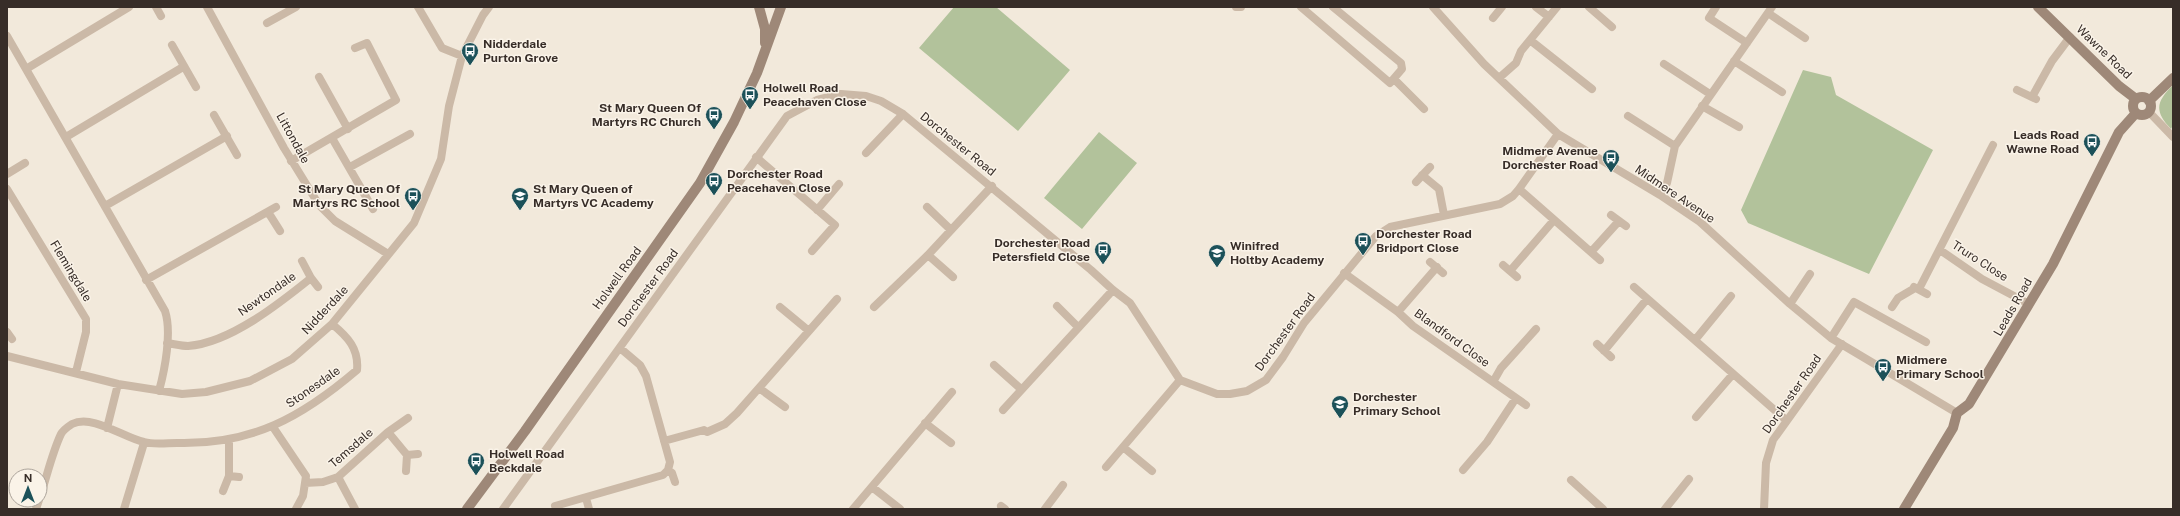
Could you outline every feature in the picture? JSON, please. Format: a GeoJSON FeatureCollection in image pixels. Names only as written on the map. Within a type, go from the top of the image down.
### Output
{"type":"FeatureCollection","features":[{"type":"Feature","properties":{"kind":"street"},"geometry":{"type":"LineString","coordinates":[[26,69],[129,7]]}},
{"type":"Feature","properties":{"kind":"street"},"geometry":{"type":"LineString","coordinates":[[156,7],[161,16]]}},
{"type":"Feature","properties":{"kind":"street","name":"Littondale"},"geometry":{"type":"LineString","coordinates":[[207,7],[291,161],[319,205],[335,221],[388,254]]}},
{"type":"Feature","properties":{"kind":"street"},"geometry":{"type":"LineString","coordinates":[[266,23],[296,7]]}},
{"type":"Feature","properties":{"kind":"street"},"geometry":{"type":"LineString","coordinates":[[418,7],[442,48],[462,56]]}},
{"type":"Feature","properties":{"kind":"street","name":"Nidderdale"},"geometry":{"type":"LineString","coordinates":[[7,356],[76,372],[118,384],[182,394],[206,392],[250,381],[292,359],[332,324],[414,223],[441,159],[449,106],[462,56],[482,15],[489,7]]}},
{"type":"Feature","properties":{"kind":"street","name":"Holwell Road"},"geometry":{"type":"LineString","coordinates":[[759,7],[765,29],[765,49]]}},
{"type":"Feature","properties":{"kind":"street","name":"Holwell Road"},"geometry":{"type":"LineString","coordinates":[[468,509],[525,431],[700,183],[734,122],[757,73],[781,7]]}},
{"type":"Feature","properties":{"kind":"street"},"geometry":{"type":"LineString","coordinates":[[1301,7],[1390,83],[1394,80],[1402,69],[1401,63],[1333,7]]}},
{"type":"Feature","properties":{"kind":"street","name":"Midmere Avenue"},"geometry":{"type":"LineString","coordinates":[[1433,7],[1499,78],[1558,134],[1700,222],[1790,304],[1832,338],[1957,413]]}},
{"type":"Feature","properties":{"kind":"street"},"geometry":{"type":"LineString","coordinates":[[1494,18],[1502,7]]}},
{"type":"Feature","properties":{"kind":"street"},"geometry":{"type":"LineString","coordinates":[[1536,7],[1549,17]]}},
{"type":"Feature","properties":{"kind":"street"},"geometry":{"type":"LineString","coordinates":[[1499,78],[1516,63],[1521,51],[1557,7]]}},
{"type":"Feature","properties":{"kind":"street"},"geometry":{"type":"LineString","coordinates":[[1588,7],[1612,27]]}},
{"type":"Feature","properties":{"kind":"street"},"geometry":{"type":"LineString","coordinates":[[1716,7],[1709,18],[1747,43]]}},
{"type":"Feature","properties":{"kind":"street","name":"Wawne Road"},"geometry":{"type":"LineString","coordinates":[[2038,7],[2119,86],[2136,99]]}},
{"type":"Feature","properties":{"kind":"street"},"geometry":{"type":"LineString","coordinates":[[1660,196],[1667,183],[1675,146],[1770,10],[1805,38]]}},
{"type":"Feature","properties":{"kind":"street"},"geometry":{"type":"LineString","coordinates":[[7,36],[165,311],[168,321],[167,343],[160,391]]}},
{"type":"Feature","properties":{"kind":"street"},"geometry":{"type":"LineString","coordinates":[[2017,90],[2034,98],[2052,61],[2070,38]]}},
{"type":"Feature","properties":{"kind":"street"},"geometry":{"type":"LineString","coordinates":[[1530,40],[1592,89]]}},
{"type":"Feature","properties":{"kind":"street"},"geometry":{"type":"LineString","coordinates":[[291,161],[396,100],[367,43],[355,48]]}},
{"type":"Feature","properties":{"kind":"street"},"geometry":{"type":"LineString","coordinates":[[172,45],[183,67],[196,87]]}},
{"type":"Feature","properties":{"kind":"street"},"geometry":{"type":"LineString","coordinates":[[1734,61],[1782,92]]}},
{"type":"Feature","properties":{"kind":"street"},"geometry":{"type":"LineString","coordinates":[[1664,64],[1710,94]]}},
{"type":"Feature","properties":{"kind":"street"},"geometry":{"type":"LineString","coordinates":[[66,137],[183,67]]}},
{"type":"Feature","properties":{"kind":"street"},"geometry":{"type":"LineString","coordinates":[[319,77],[348,129]]}},
{"type":"Feature","properties":{"kind":"street"},"geometry":{"type":"LineString","coordinates":[[2149,101],[2173,78]]}},
{"type":"Feature","properties":{"kind":"street"},"geometry":{"type":"LineString","coordinates":[[1394,80],[1424,109]]}},
{"type":"Feature","properties":{"kind":"street","name":"Dorchester Road"},"geometry":{"type":"LineString","coordinates":[[503,509],[787,116],[817,100],[841,94],[866,96],[881,100],[903,114],[992,186],[1130,303],[1180,380],[1217,394],[1244,392],[1266,380],[1283,357],[1304,323],[1376,236],[1390,227],[1500,204],[1513,196],[1519,190],[1558,134]]}},
{"type":"Feature","properties":{"kind":"street"},"geometry":{"type":"LineString","coordinates":[[2144,97],[2149,101],[2151,106],[2149,112],[2144,115],[2136,113],[2133,108],[2136,99],[2144,97]]}},
{"type":"Feature","properties":{"kind":"street"},"geometry":{"type":"LineString","coordinates":[[1702,106],[1739,127]]}},
{"type":"Feature","properties":{"kind":"street"},"geometry":{"type":"LineString","coordinates":[[2149,112],[2173,138]]}},
{"type":"Feature","properties":{"kind":"street","name":"Leads Road"},"geometry":{"type":"LineString","coordinates":[[1904,509],[1953,428],[1957,413],[1969,404],[2053,264],[2119,132],[2136,113]]}},
{"type":"Feature","properties":{"kind":"street"},"geometry":{"type":"LineString","coordinates":[[866,153],[903,114]]}},
{"type":"Feature","properties":{"kind":"street"},"geometry":{"type":"LineString","coordinates":[[214,115],[237,155]]}},
{"type":"Feature","properties":{"kind":"street"},"geometry":{"type":"LineString","coordinates":[[1628,116],[1675,146]]}},
{"type":"Feature","properties":{"kind":"street"},"geometry":{"type":"LineString","coordinates":[[350,167],[410,134]]}},
{"type":"Feature","properties":{"kind":"street"},"geometry":{"type":"LineString","coordinates":[[105,206],[227,136]]}},
{"type":"Feature","properties":{"kind":"street"},"geometry":{"type":"LineString","coordinates":[[332,138],[350,167],[369,205]]}},
{"type":"Feature","properties":{"kind":"street","name":"Truro Close"},"geometry":{"type":"LineString","coordinates":[[1915,287],[1940,250],[1989,161],[1993,146]]}},
{"type":"Feature","properties":{"kind":"street"},"geometry":{"type":"LineString","coordinates":[[756,157],[835,225],[812,251]]}},
{"type":"Feature","properties":{"kind":"street"},"geometry":{"type":"LineString","coordinates":[[7,174],[25,163]]}},
{"type":"Feature","properties":{"kind":"street"},"geometry":{"type":"LineString","coordinates":[[1416,182],[1430,167]]}},
{"type":"Feature","properties":{"kind":"street"},"geometry":{"type":"LineString","coordinates":[[1422,175],[1439,189],[1444,215]]}},
{"type":"Feature","properties":{"kind":"street"},"geometry":{"type":"LineString","coordinates":[[817,210],[839,184]]}},
{"type":"Feature","properties":{"kind":"street"},"geometry":{"type":"LineString","coordinates":[[874,307],[928,255],[992,186]]}},
{"type":"Feature","properties":{"kind":"street","name":"Flemingdale"},"geometry":{"type":"LineString","coordinates":[[7,188],[86,319],[86,332],[76,372]]}},
{"type":"Feature","properties":{"kind":"street"},"geometry":{"type":"LineString","coordinates":[[1519,190],[1600,260]]}},
{"type":"Feature","properties":{"kind":"street"},"geometry":{"type":"LineString","coordinates":[[146,280],[276,207]]}},
{"type":"Feature","properties":{"kind":"street"},"geometry":{"type":"LineString","coordinates":[[927,208],[951,230]]}},
{"type":"Feature","properties":{"kind":"street"},"geometry":{"type":"LineString","coordinates":[[268,212],[280,231]]}},
{"type":"Feature","properties":{"kind":"street"},"geometry":{"type":"LineString","coordinates":[[1611,215],[1626,226]]}},
{"type":"Feature","properties":{"kind":"street"},"geometry":{"type":"LineString","coordinates":[[1510,271],[1554,220]]}},
{"type":"Feature","properties":{"kind":"street"},"geometry":{"type":"LineString","coordinates":[[1591,252],[1619,221]]}},
{"type":"Feature","properties":{"kind":"street","name":"Truro Close"},"geometry":{"type":"LineString","coordinates":[[1940,250],[1982,280],[2029,304]]}},
{"type":"Feature","properties":{"kind":"street"},"geometry":{"type":"LineString","coordinates":[[928,255],[953,277]]}},
{"type":"Feature","properties":{"kind":"street","name":"Newtondale"},"geometry":{"type":"LineString","coordinates":[[302,261],[311,278],[318,287]]}},
{"type":"Feature","properties":{"kind":"street","name":"Blandford Close"},"geometry":{"type":"LineString","coordinates":[[1398,312],[1440,270],[1430,262]]}},
{"type":"Feature","properties":{"kind":"street"},"geometry":{"type":"LineString","coordinates":[[1503,265],[1517,277]]}},
{"type":"Feature","properties":{"kind":"street","name":"Blandford Close"},"geometry":{"type":"LineString","coordinates":[[1344,273],[1398,312],[1413,326],[1526,405]]}},
{"type":"Feature","properties":{"kind":"street"},"geometry":{"type":"LineString","coordinates":[[1790,304],[1810,274]]}},
{"type":"Feature","properties":{"kind":"street","name":"Newtondale"},"geometry":{"type":"LineString","coordinates":[[167,343],[188,346],[208,341],[252,322],[311,278]]}},
{"type":"Feature","properties":{"kind":"street"},"geometry":{"type":"LineString","coordinates":[[1634,287],[1786,420]]}},
{"type":"Feature","properties":{"kind":"street"},"geometry":{"type":"LineString","coordinates":[[1892,307],[1898,298],[1915,287],[1927,294]]}},
{"type":"Feature","properties":{"kind":"street"},"geometry":{"type":"LineString","coordinates":[[1003,410],[1113,290]]}},
{"type":"Feature","properties":{"kind":"street"},"geometry":{"type":"LineString","coordinates":[[1695,340],[1731,296]]}},
{"type":"Feature","properties":{"kind":"street"},"geometry":{"type":"LineString","coordinates":[[664,441],[704,430],[707,432],[724,424],[737,413],[837,299]]}},
{"type":"Feature","properties":{"kind":"street"},"geometry":{"type":"LineString","coordinates":[[1604,351],[1647,299]]}},
{"type":"Feature","properties":{"kind":"street"},"geometry":{"type":"LineString","coordinates":[[1832,338],[1854,302],[1926,342]]}},
{"type":"Feature","properties":{"kind":"street"},"geometry":{"type":"LineString","coordinates":[[780,306],[809,331]]}},
{"type":"Feature","properties":{"kind":"street"},"geometry":{"type":"LineString","coordinates":[[1057,306],[1078,327]]}},
{"type":"Feature","properties":{"kind":"street","name":"Stonesdale"},"geometry":{"type":"LineString","coordinates":[[48,473],[62,432],[71,425],[80,421],[108,428],[144,443],[188,444],[229,440],[273,427],[327,395],[357,370],[358,360],[356,349],[345,334],[332,324]]}},
{"type":"Feature","properties":{"kind":"street","name":"Blandford Close"},"geometry":{"type":"LineString","coordinates":[[1493,382],[1501,368],[1536,329]]}},
{"type":"Feature","properties":{"kind":"street"},"geometry":{"type":"LineString","coordinates":[[7,332],[12,340]]}},
{"type":"Feature","properties":{"kind":"street"},"geometry":{"type":"LineString","coordinates":[[1597,344],[1611,357]]}},
{"type":"Feature","properties":{"kind":"street","name":"Dorchester Road"},"geometry":{"type":"LineString","coordinates":[[1764,509],[1766,463],[1773,440],[1842,344]]}},
{"type":"Feature","properties":{"kind":"street"},"geometry":{"type":"LineString","coordinates":[[556,506],[663,475],[668,470],[670,462],[646,376],[640,365],[620,348]]}},
{"type":"Feature","properties":{"kind":"street"},"geometry":{"type":"LineString","coordinates":[[994,365],[1021,389]]}},
{"type":"Feature","properties":{"kind":"street"},"geometry":{"type":"LineString","coordinates":[[1696,417],[1733,374]]}},
{"type":"Feature","properties":{"kind":"street"},"geometry":{"type":"LineString","coordinates":[[1106,467],[1180,380]]}},
{"type":"Feature","properties":{"kind":"street"},"geometry":{"type":"LineString","coordinates":[[108,428],[118,384]]}},
{"type":"Feature","properties":{"kind":"street"},"geometry":{"type":"LineString","coordinates":[[759,388],[785,407]]}},
{"type":"Feature","properties":{"kind":"street"},"geometry":{"type":"LineString","coordinates":[[853,509],[952,392]]}},
{"type":"Feature","properties":{"kind":"street"},"geometry":{"type":"LineString","coordinates":[[1463,470],[1487,442],[1516,398]]}},
{"type":"Feature","properties":{"kind":"street","name":"Temsdale"},"geometry":{"type":"LineString","coordinates":[[306,483],[323,482],[338,477],[388,432],[408,418]]}},
{"type":"Feature","properties":{"kind":"street"},"geometry":{"type":"LineString","coordinates":[[926,423],[951,443]]}},
{"type":"Feature","properties":{"kind":"street"},"geometry":{"type":"LineString","coordinates":[[273,427],[300,464],[306,476],[303,496],[296,509]]}},
{"type":"Feature","properties":{"kind":"street"},"geometry":{"type":"LineString","coordinates":[[388,432],[408,455],[406,471]]}},
{"type":"Feature","properties":{"kind":"street"},"geometry":{"type":"LineString","coordinates":[[223,491],[228,476],[229,440]]}},
{"type":"Feature","properties":{"kind":"street"},"geometry":{"type":"LineString","coordinates":[[124,509],[144,443]]}},
{"type":"Feature","properties":{"kind":"street"},"geometry":{"type":"LineString","coordinates":[[1123,447],[1152,470]]}},
{"type":"Feature","properties":{"kind":"street"},"geometry":{"type":"LineString","coordinates":[[408,455],[418,454]]}},
{"type":"Feature","properties":{"kind":"street"},"geometry":{"type":"LineString","coordinates":[[668,470],[672,474],[675,482]]}},
{"type":"Feature","properties":{"kind":"street"},"geometry":{"type":"LineString","coordinates":[[228,476],[239,477]]}},
{"type":"Feature","properties":{"kind":"street"},"geometry":{"type":"LineString","coordinates":[[338,477],[355,509]]}},
{"type":"Feature","properties":{"kind":"street"},"geometry":{"type":"LineString","coordinates":[[1571,480],[1604,509]]}},
{"type":"Feature","properties":{"kind":"street"},"geometry":{"type":"LineString","coordinates":[[1665,509],[1689,480]]}},
{"type":"Feature","properties":{"kind":"street"},"geometry":{"type":"LineString","coordinates":[[1045,509],[1063,485]]}},
{"type":"Feature","properties":{"kind":"street"},"geometry":{"type":"LineString","coordinates":[[872,487],[900,509]]}},
{"type":"Feature","properties":{"kind":"street"},"geometry":{"type":"LineString","coordinates":[[586,498],[589,509]]}},
{"type":"Feature","properties":{"kind":"green space"},"geometry":{"type":"Polygon","coordinates":[[[954,7],[996,7],[1070,70],[1018,131],[919,48],[954,7]]]}},
{"type":"Feature","properties":{"kind":"green space"},"geometry":{"type":"Polygon","coordinates":[[[1803,70],[1831,77],[1836,95],[1933,150],[1869,274],[1748,223],[1741,210],[1803,70]]]}},
{"type":"Feature","properties":{"kind":"green space"},"geometry":{"type":"Polygon","coordinates":[[[2173,85],[2173,125],[2171,129],[2162,117],[2159,107],[2163,97],[2173,85]]]}},
{"type":"Feature","properties":{"kind":"green space"},"geometry":{"type":"Polygon","coordinates":[[[1099,132],[1137,163],[1082,229],[1044,198],[1099,132]]]}},
{"type":"Feature","properties":{"kind":"place","name":"Nidderdale Purton Grove"},"geometry":{"type":"Point","coordinates":[470,66]}},
{"type":"Feature","properties":{"kind":"place","name":"Holwell Road Peacehaven Close"},"geometry":{"type":"Point","coordinates":[750,110]}},
{"type":"Feature","properties":{"kind":"place","name":"St Mary Queen Of Martyrs RC Church"},"geometry":{"type":"Point","coordinates":[714,130]}},
{"type":"Feature","properties":{"kind":"place","name":"Leads Road Wawne Road"},"geometry":{"type":"Point","coordinates":[2092,157]}},
{"type":"Feature","properties":{"kind":"place","name":"Midmere Avenue Dorchester Road"},"geometry":{"type":"Point","coordinates":[1611,173]}},
{"type":"Feature","properties":{"kind":"place","name":"Dorchester Road Peacehaven Close"},"geometry":{"type":"Point","coordinates":[714,196]}},
{"type":"Feature","properties":{"kind":"place","name":"St Mary Queen Of Martyrs RC School"},"geometry":{"type":"Point","coordinates":[413,211]}},
{"type":"Feature","properties":{"kind":"place","name":"St Mary Queen of Martyrs VC Academy"},"geometry":{"type":"Point","coordinates":[520,211]}},
{"type":"Feature","properties":{"kind":"place","name":"Dorchester Road Bridport Close"},"geometry":{"type":"Point","coordinates":[1363,256]}},
{"type":"Feature","properties":{"kind":"place","name":"Dorchester Road Petersfield Close"},"geometry":{"type":"Point","coordinates":[1103,265]}},
{"type":"Feature","properties":{"kind":"place","name":"Winifred Holtby Academy"},"geometry":{"type":"Point","coordinates":[1217,268]}},
{"type":"Feature","properties":{"kind":"place","name":"Midmere Primary School"},"geometry":{"type":"Point","coordinates":[1883,382]}},
{"type":"Feature","properties":{"kind":"place","name":"Dorchester Primary School"},"geometry":{"type":"Point","coordinates":[1340,419]}},
{"type":"Feature","properties":{"kind":"place","name":"Holwell Road Beckdale"},"geometry":{"type":"Point","coordinates":[476,476]}}]}
